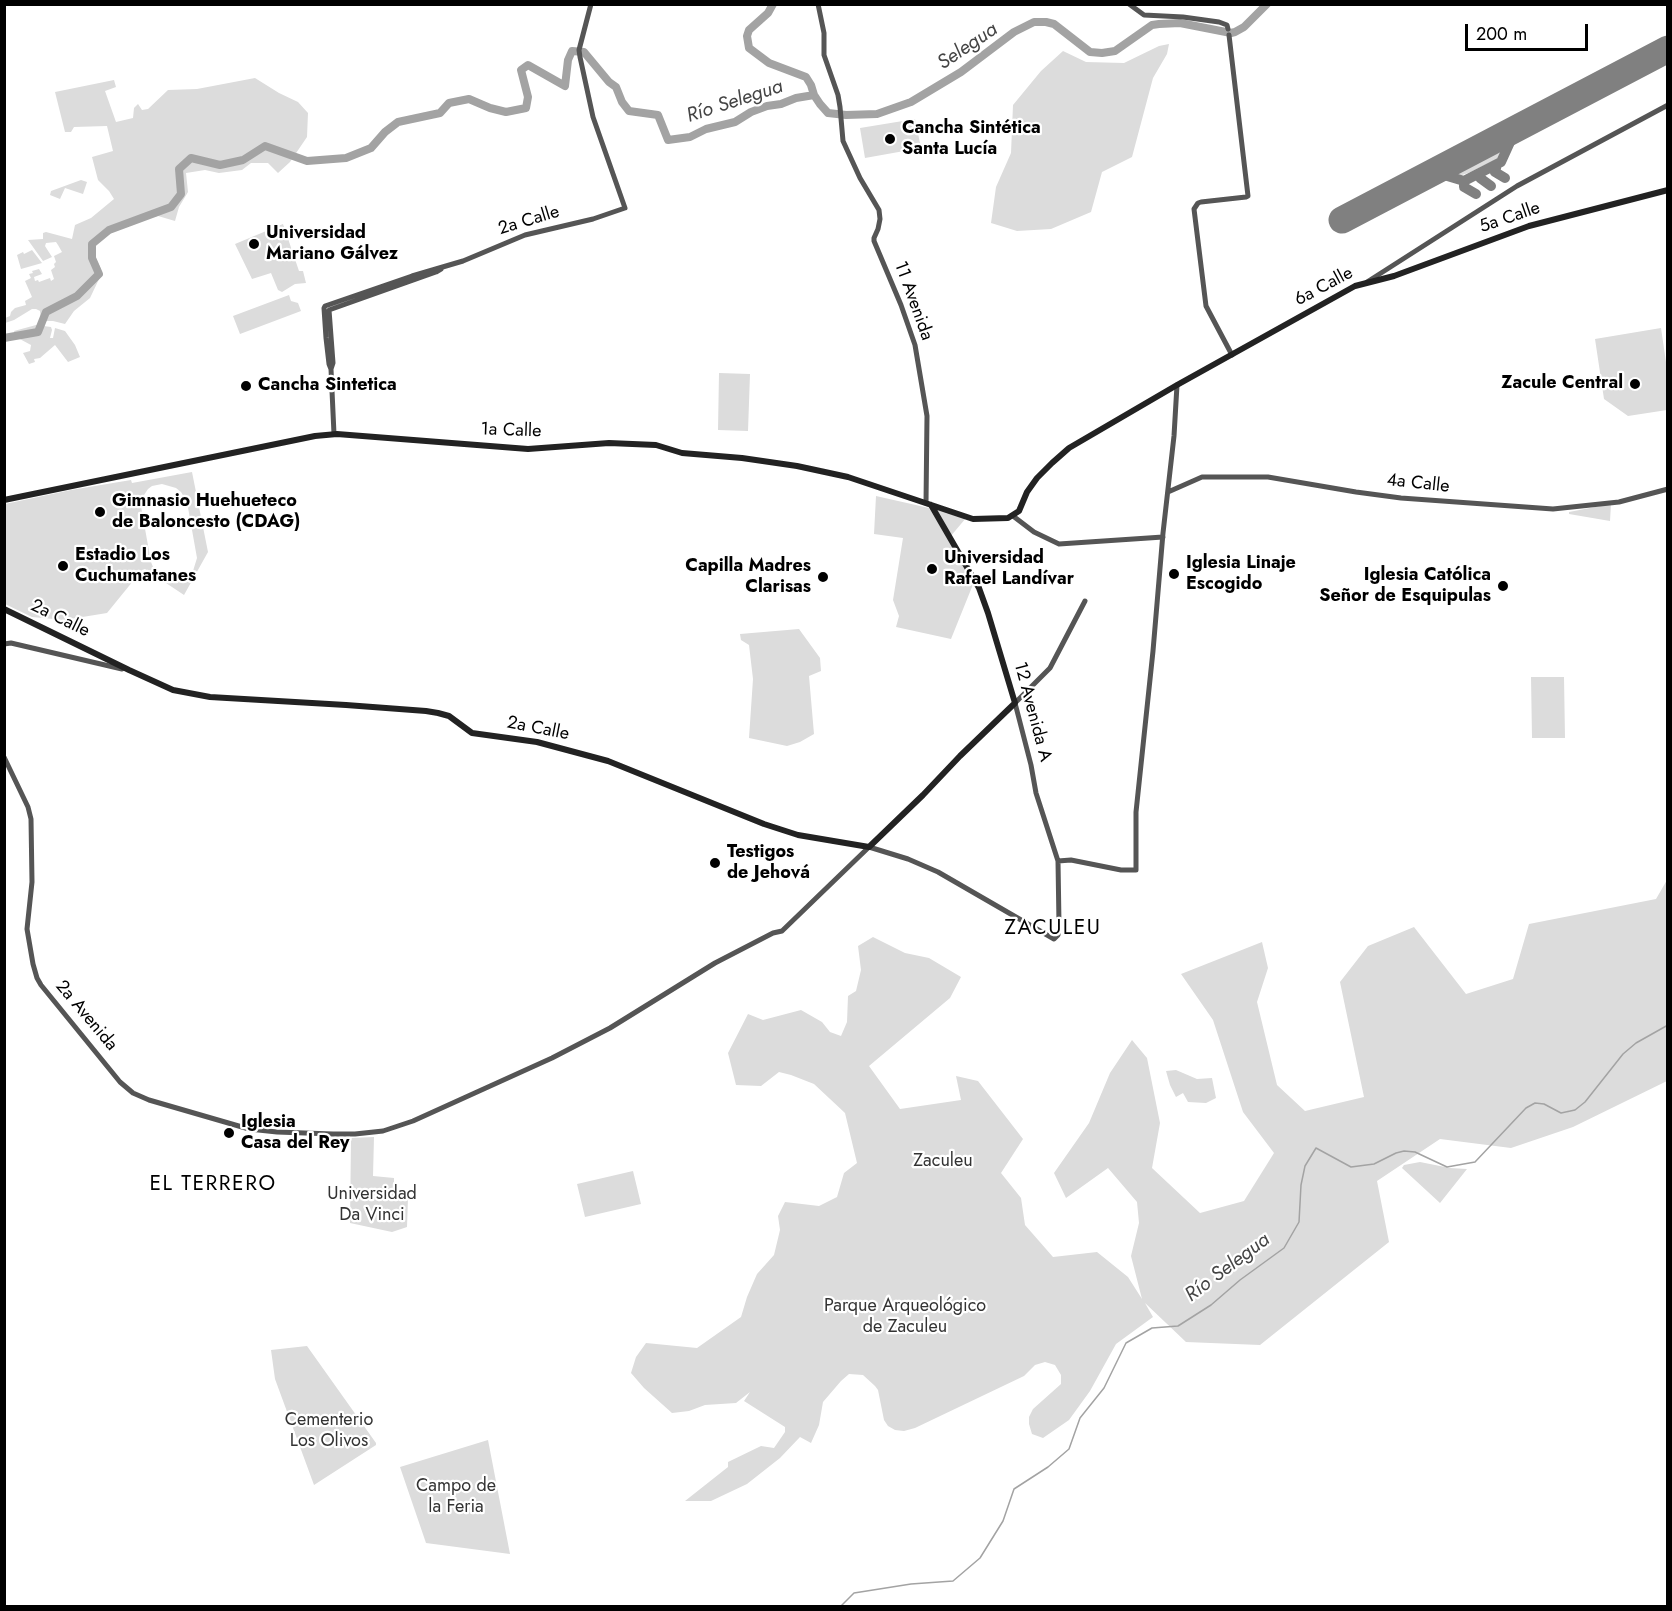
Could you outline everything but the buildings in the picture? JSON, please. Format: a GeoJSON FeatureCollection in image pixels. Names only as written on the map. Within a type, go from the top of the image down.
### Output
{"type":"FeatureCollection","features":[{"type":"Feature","properties":{"kind":"main road","name":"5a Calle"},"geometry":{"type":"LineString","coordinates":[[1364,283],[1394,276],[1529,226],[1668,190]]}},
{"type":"Feature","properties":{"kind":"main road","name":"6a Calle"},"geometry":{"type":"LineString","coordinates":[[1012,516],[1019,511],[1027,492],[1037,478],[1069,448],[1337,295],[1355,285],[1364,283]]}},
{"type":"Feature","properties":{"kind":"main road","name":"1a Calle"},"geometry":{"type":"LineString","coordinates":[[4,500],[334,434],[528,449],[609,443],[656,445],[682,453],[735,457],[797,466],[832,474],[973,519],[1002,519],[1012,516]]}},
{"type":"Feature","properties":{"kind":"main road","name":"12 Avenida A"},"geometry":{"type":"LineString","coordinates":[[928,504],[979,588],[1015,703]]}},
{"type":"Feature","properties":{"kind":"main road","name":"2a Calle"},"geometry":{"type":"LineString","coordinates":[[4,609],[173,690],[210,697],[313,702],[438,713],[449,716],[472,733],[537,742],[608,761],[764,824],[798,835],[869,847]]}},
{"type":"Feature","properties":{"kind":"main road"},"geometry":{"type":"LineString","coordinates":[[869,847],[1015,703]]}},
{"type":"Feature","properties":{"kind":"street","name":"2a Calle"},"geometry":{"type":"LineString","coordinates":[[334,434],[326,309],[436,272],[525,235],[593,219],[625,208],[593,117],[580,57],[579,50],[591,4]]}},
{"type":"Feature","properties":{"kind":"street","name":"11 Avenida"},"geometry":{"type":"LineString","coordinates":[[818,4],[824,33],[824,55],[838,95],[843,141],[860,178],[879,210],[880,219],[874,241],[915,345],[927,414],[928,504]]}},
{"type":"Feature","properties":{"kind":"street"},"geometry":{"type":"LineString","coordinates":[[1129,4],[1144,15],[1219,21],[1227,25],[1248,196],[1201,202],[1194,209],[1206,306],[1232,355]]}},
{"type":"Feature","properties":{"kind":"street","name":"6a Calle"},"geometry":{"type":"LineString","coordinates":[[1364,283],[1517,186],[1668,105]]}},
{"type":"Feature","properties":{"kind":"street"},"geometry":{"type":"LineString","coordinates":[[1058,861],[1071,860],[1121,870],[1136,870],[1136,812],[1177,385]]}},
{"type":"Feature","properties":{"kind":"street","name":"4a Calle"},"geometry":{"type":"LineString","coordinates":[[1168,492],[1202,477],[1268,477],[1401,498],[1553,509],[1619,502],[1668,489]]}},
{"type":"Feature","properties":{"kind":"street"},"geometry":{"type":"LineString","coordinates":[[1012,516],[1034,532],[1059,544],[1162,537]]}},
{"type":"Feature","properties":{"kind":"street"},"geometry":{"type":"LineString","coordinates":[[1015,703],[1050,668],[1085,602]]}},
{"type":"Feature","properties":{"kind":"street"},"geometry":{"type":"LineString","coordinates":[[8,644],[129,670]]}},
{"type":"Feature","properties":{"kind":"street","name":"12 Avenida A"},"geometry":{"type":"LineString","coordinates":[[1015,703],[1036,793],[1058,861],[1059,924],[1058,935],[1054,939]]}},
{"type":"Feature","properties":{"kind":"street","name":"2a Avenida"},"geometry":{"type":"LineString","coordinates":[[4,757],[28,807],[31,819],[32,882],[27,930],[33,964],[41,985],[120,1082],[133,1093],[225,1123],[259,1131],[355,1134],[402,1126],[569,1049],[610,1028],[715,963],[773,933],[782,931],[869,847]]}},
{"type":"Feature","properties":{"kind":"street","name":"2a Calle"},"geometry":{"type":"LineString","coordinates":[[869,847],[908,859],[938,872],[1054,939]]}},
{"type":"Feature","properties":{"kind":"green space"},"geometry":{"type":"Polygon","coordinates":[[[1169,44],[1167,54],[1153,78],[1132,157],[1102,172],[1091,212],[1051,229],[1017,231],[991,223],[996,187],[1011,153],[1013,105],[1041,71],[1063,51],[1086,62],[1124,63],[1159,46],[1169,44]]]}},
{"type":"Feature","properties":{"kind":"green space"},"geometry":{"type":"Polygon","coordinates":[[[255,78],[298,102],[308,113],[307,137],[290,162],[278,173],[268,163],[251,163],[242,170],[219,173],[205,170],[186,173],[188,192],[179,207],[175,221],[158,216],[143,219],[118,228],[93,246],[101,269],[100,277],[90,298],[74,311],[65,324],[41,321],[40,311],[36,309],[5,323],[5,318],[10,316],[15,308],[26,305],[25,301],[32,297],[25,281],[31,278],[29,274],[39,269],[42,274],[34,277],[35,281],[54,279],[51,270],[55,267],[54,256],[62,252],[56,242],[46,243],[45,246],[52,257],[43,261],[28,240],[43,239],[43,233],[46,232],[72,239],[75,225],[91,218],[114,199],[98,180],[92,157],[113,151],[107,126],[74,127],[71,132],[65,132],[55,92],[114,80],[116,87],[105,91],[116,122],[133,118],[134,108],[138,104],[142,110],[148,109],[168,90],[197,89],[255,78]]]}},
{"type":"Feature","properties":{"kind":"green space","name":"Cancha Sintética Santa Lucía"},"geometry":{"type":"Polygon","coordinates":[[[915,119],[921,148],[865,158],[860,128],[915,119]]]}},
{"type":"Feature","properties":{"kind":"green space"},"geometry":{"type":"Polygon","coordinates":[[[1502,142],[1503,150],[1499,158],[1462,175],[1449,171],[1450,169],[1502,142]]]}},
{"type":"Feature","properties":{"kind":"green space"},"geometry":{"type":"Polygon","coordinates":[[[81,180],[87,182],[83,194],[65,188],[60,199],[50,195],[51,191],[81,180]]]}},
{"type":"Feature","properties":{"kind":"green space"},"geometry":{"type":"Polygon","coordinates":[[[283,224],[299,271],[303,271],[306,283],[295,284],[282,292],[278,290],[271,273],[252,279],[235,244],[283,224]]]}},
{"type":"Feature","properties":{"kind":"green space"},"geometry":{"type":"Polygon","coordinates":[[[32,250],[42,263],[21,269],[17,255],[32,250]]]}},
{"type":"Feature","properties":{"kind":"green space"},"geometry":{"type":"Polygon","coordinates":[[[289,295],[291,301],[298,303],[301,311],[240,334],[233,316],[289,295]]]}},
{"type":"Feature","properties":{"kind":"green space"},"geometry":{"type":"Polygon","coordinates":[[[36,325],[51,327],[50,338],[53,338],[55,328],[65,331],[80,357],[68,362],[55,345],[40,358],[34,359],[35,362],[29,364],[23,353],[30,351],[31,345],[16,337],[14,331],[36,325]]]}},
{"type":"Feature","properties":{"kind":"green space","name":"Zacule Central"},"geometry":{"type":"Polygon","coordinates":[[[1661,328],[1667,369],[1667,410],[1628,416],[1604,399],[1595,339],[1661,328]]]}},
{"type":"Feature","properties":{"kind":"green space"},"geometry":{"type":"Polygon","coordinates":[[[719,373],[750,374],[748,431],[718,430],[719,373]]]}},
{"type":"Feature","properties":{"kind":"green space"},"geometry":{"type":"Polygon","coordinates":[[[192,472],[208,552],[184,595],[145,569],[107,613],[64,620],[32,617],[5,604],[5,504],[131,480],[132,483],[192,472]],[[162,484],[152,486],[140,501],[151,562],[155,572],[165,579],[174,581],[184,579],[193,571],[197,558],[187,502],[176,488],[162,484]]]}},
{"type":"Feature","properties":{"kind":"green space","name":"Universidad Rafael Landívar"},"geometry":{"type":"Polygon","coordinates":[[[876,496],[929,508],[974,582],[951,639],[896,627],[899,616],[893,600],[903,538],[874,534],[876,496]]]}},
{"type":"Feature","properties":{"kind":"green space"},"geometry":{"type":"Polygon","coordinates":[[[1611,504],[1610,521],[1569,514],[1569,512],[1611,504]]]}},
{"type":"Feature","properties":{"kind":"green space"},"geometry":{"type":"Polygon","coordinates":[[[933,506],[966,518],[950,537],[933,506]]]}},
{"type":"Feature","properties":{"kind":"green space"},"geometry":{"type":"Polygon","coordinates":[[[799,629],[820,658],[821,671],[809,676],[814,734],[787,746],[749,738],[753,679],[749,645],[741,640],[740,634],[799,629]]]}},
{"type":"Feature","properties":{"kind":"green space"},"geometry":{"type":"Polygon","coordinates":[[[1531,677],[1564,677],[1565,738],[1532,738],[1531,677]]]}},
{"type":"Feature","properties":{"kind":"green space"},"geometry":{"type":"Polygon","coordinates":[[[1667,880],[1667,1081],[1573,1127],[1511,1148],[1440,1139],[1377,1181],[1389,1242],[1260,1345],[1186,1342],[1145,1303],[1153,1317],[1116,1344],[1090,1391],[1069,1420],[1043,1438],[1032,1434],[1029,1417],[1033,1409],[1061,1384],[1061,1375],[1055,1365],[1045,1362],[1035,1365],[1024,1376],[915,1428],[904,1431],[895,1430],[884,1420],[878,1390],[875,1386],[863,1375],[849,1374],[823,1402],[819,1425],[811,1443],[800,1437],[780,1458],[747,1484],[711,1501],[685,1501],[728,1467],[728,1462],[761,1446],[774,1448],[785,1432],[785,1427],[744,1401],[750,1392],[736,1403],[705,1405],[689,1411],[672,1413],[631,1373],[636,1357],[646,1343],[697,1348],[741,1317],[757,1274],[774,1255],[780,1230],[778,1216],[785,1202],[819,1206],[837,1197],[844,1173],[857,1163],[845,1113],[814,1084],[779,1072],[761,1086],[736,1085],[728,1053],[748,1014],[763,1020],[801,1010],[822,1022],[830,1032],[841,1036],[847,1022],[848,996],[856,991],[861,970],[858,946],[873,937],[905,953],[929,958],[961,977],[950,998],[869,1066],[900,1109],[961,1100],[956,1076],[978,1081],[1023,1139],[1001,1173],[1021,1198],[1025,1225],[1053,1257],[1097,1252],[1128,1277],[1142,1299],[1131,1256],[1139,1223],[1137,1202],[1108,1168],[1066,1198],[1054,1173],[1089,1123],[1110,1073],[1132,1040],[1147,1058],[1160,1123],[1152,1168],[1200,1213],[1244,1201],[1274,1153],[1243,1112],[1213,1020],[1181,974],[1262,942],[1268,968],[1257,1002],[1277,1085],[1305,1111],[1364,1097],[1340,982],[1368,946],[1414,927],[1466,994],[1513,979],[1529,924],[1656,899],[1667,880]]]}},
{"type":"Feature","properties":{"kind":"green space"},"geometry":{"type":"Polygon","coordinates":[[[1176,1070],[1197,1079],[1212,1078],[1216,1098],[1206,1103],[1188,1102],[1183,1093],[1176,1097],[1166,1071],[1176,1070]]]}},
{"type":"Feature","properties":{"kind":"green space","name":"Universidad Da Vinci"},"geometry":{"type":"Polygon","coordinates":[[[374,1137],[373,1176],[394,1178],[394,1197],[408,1198],[407,1227],[392,1232],[350,1223],[351,1138],[374,1137]]]}},
{"type":"Feature","properties":{"kind":"green space"},"geometry":{"type":"Polygon","coordinates":[[[1420,1162],[1467,1169],[1440,1203],[1402,1168],[1404,1165],[1420,1162]]]}},
{"type":"Feature","properties":{"kind":"green space"},"geometry":{"type":"Polygon","coordinates":[[[633,1171],[641,1204],[585,1217],[577,1184],[633,1171]]]}},
{"type":"Feature","properties":{"kind":"green space","name":"Cementerio Los Olivos"},"geometry":{"type":"Polygon","coordinates":[[[307,1346],[376,1443],[314,1485],[275,1379],[271,1350],[307,1346]]]}},
{"type":"Feature","properties":{"kind":"green space","name":"Campo de la Feria"},"geometry":{"type":"Polygon","coordinates":[[[488,1440],[510,1554],[426,1543],[400,1467],[488,1440]]]}},
{"type":"Feature","properties":{"kind":"waterway","name":"Selegua"},"geometry":{"type":"LineString","coordinates":[[773,4],[768,13],[749,30],[747,36],[749,48],[769,63],[806,77],[814,95],[828,113],[846,115],[877,114],[911,102],[961,72],[1014,32],[1034,22],[1054,24],[1090,52],[1102,53],[1115,51],[1152,25],[1180,23],[1235,32],[1244,27],[1267,4]]}},
{"type":"Feature","properties":{"kind":"waterway","name":"Río Selegua"},"geometry":{"type":"LineString","coordinates":[[4,338],[38,332],[46,312],[77,296],[99,274],[92,258],[92,244],[109,230],[171,207],[181,194],[179,169],[191,158],[220,165],[243,160],[265,146],[307,161],[346,158],[371,148],[385,132],[398,122],[440,113],[449,103],[469,99],[506,112],[526,108],[528,97],[521,70],[528,65],[565,86],[568,60],[572,51],[584,52],[616,87],[622,102],[629,111],[658,115],[668,140],[690,137],[706,129],[735,122],[767,106],[814,95]]}},
{"type":"Feature","properties":{"kind":"waterway","name":"Río Selegua"},"geometry":{"type":"LineString","coordinates":[[841,1606],[854,1593],[911,1584],[953,1581],[980,1558],[1003,1521],[1014,1489],[1048,1467],[1069,1449],[1080,1418],[1104,1388],[1126,1343],[1152,1328],[1178,1326],[1211,1305],[1240,1280],[1284,1248],[1299,1222],[1301,1185],[1305,1166],[1316,1148],[1351,1167],[1374,1164],[1404,1151],[1415,1152],[1447,1167],[1475,1162],[1526,1108],[1535,1103],[1544,1104],[1561,1113],[1575,1110],[1585,1102],[1623,1054],[1636,1043],[1668,1025]]}},
{"type":"Feature","properties":{"kind":"taxiway"},"geometry":{"type":"LineString","coordinates":[[1434,172],[1464,181],[1501,162],[1516,129]]}},
{"type":"Feature","properties":{"kind":"taxiway"},"geometry":{"type":"LineString","coordinates":[[1497,164],[1495,172],[1505,178]]}},
{"type":"Feature","properties":{"kind":"taxiway"},"geometry":{"type":"LineString","coordinates":[[1480,173],[1480,178],[1491,186]]}},
{"type":"Feature","properties":{"kind":"taxiway"},"geometry":{"type":"LineString","coordinates":[[1464,181],[1464,187],[1476,194]]}},
{"type":"Feature","properties":{"kind":"runway"},"geometry":{"type":"LineString","coordinates":[[1342,220],[1668,49]]}},
{"type":"Feature","properties":{"kind":"place","name":"Cancha Sintética Santa Lucía"},"geometry":{"type":"Point","coordinates":[890,139]}},
{"type":"Feature","properties":{"kind":"place","name":"Universidad Mariano Gálvez"},"geometry":{"type":"Point","coordinates":[254,244]}},
{"type":"Feature","properties":{"kind":"place","name":"Zacule Central"},"geometry":{"type":"Point","coordinates":[1635,384]}},
{"type":"Feature","properties":{"kind":"place","name":"Cancha Sintetica"},"geometry":{"type":"Point","coordinates":[246,386]}},
{"type":"Feature","properties":{"kind":"place","name":"Gimnasio Huehueteco de Baloncesto (CDAG)"},"geometry":{"type":"Point","coordinates":[100,512]}},
{"type":"Feature","properties":{"kind":"place","name":"Estadio Los Cuchumatanes"},"geometry":{"type":"Point","coordinates":[63,566]}},
{"type":"Feature","properties":{"kind":"place","name":"Universidad Rafael Landívar"},"geometry":{"type":"Point","coordinates":[932,569]}},
{"type":"Feature","properties":{"kind":"place","name":"Iglesia Linaje Escogido"},"geometry":{"type":"Point","coordinates":[1174,574]}},
{"type":"Feature","properties":{"kind":"place","name":"Capilla Madres Clarisas"},"geometry":{"type":"Point","coordinates":[823,577]}},
{"type":"Feature","properties":{"kind":"place","name":"Iglesia Católica Señor de Esquipulas"},"geometry":{"type":"Point","coordinates":[1503,586]}},
{"type":"Feature","properties":{"kind":"place","name":"Testigos de Jehová"},"geometry":{"type":"Point","coordinates":[715,863]}},
{"type":"Feature","properties":{"kind":"place","name":"Iglesia Casa del Rey"},"geometry":{"type":"Point","coordinates":[229,1133]}},
{"type":"Feature","properties":{"kind":"district","name":"ZACULEU"},"geometry":{"type":"Point","coordinates":[1053,929]}},
{"type":"Feature","properties":{"kind":"district","name":"EL TERRERO"},"geometry":{"type":"Point","coordinates":[213,1185]}},
{"type":"Feature","properties":{"kind":"park label","name":"Zaculeu"},"geometry":{"type":"Point","coordinates":[943,1162]}},
{"type":"Feature","properties":{"kind":"park label","name":"Parque Arqueológico de Zaculeu"},"geometry":{"type":"Point","coordinates":[905,1317]}}]}
